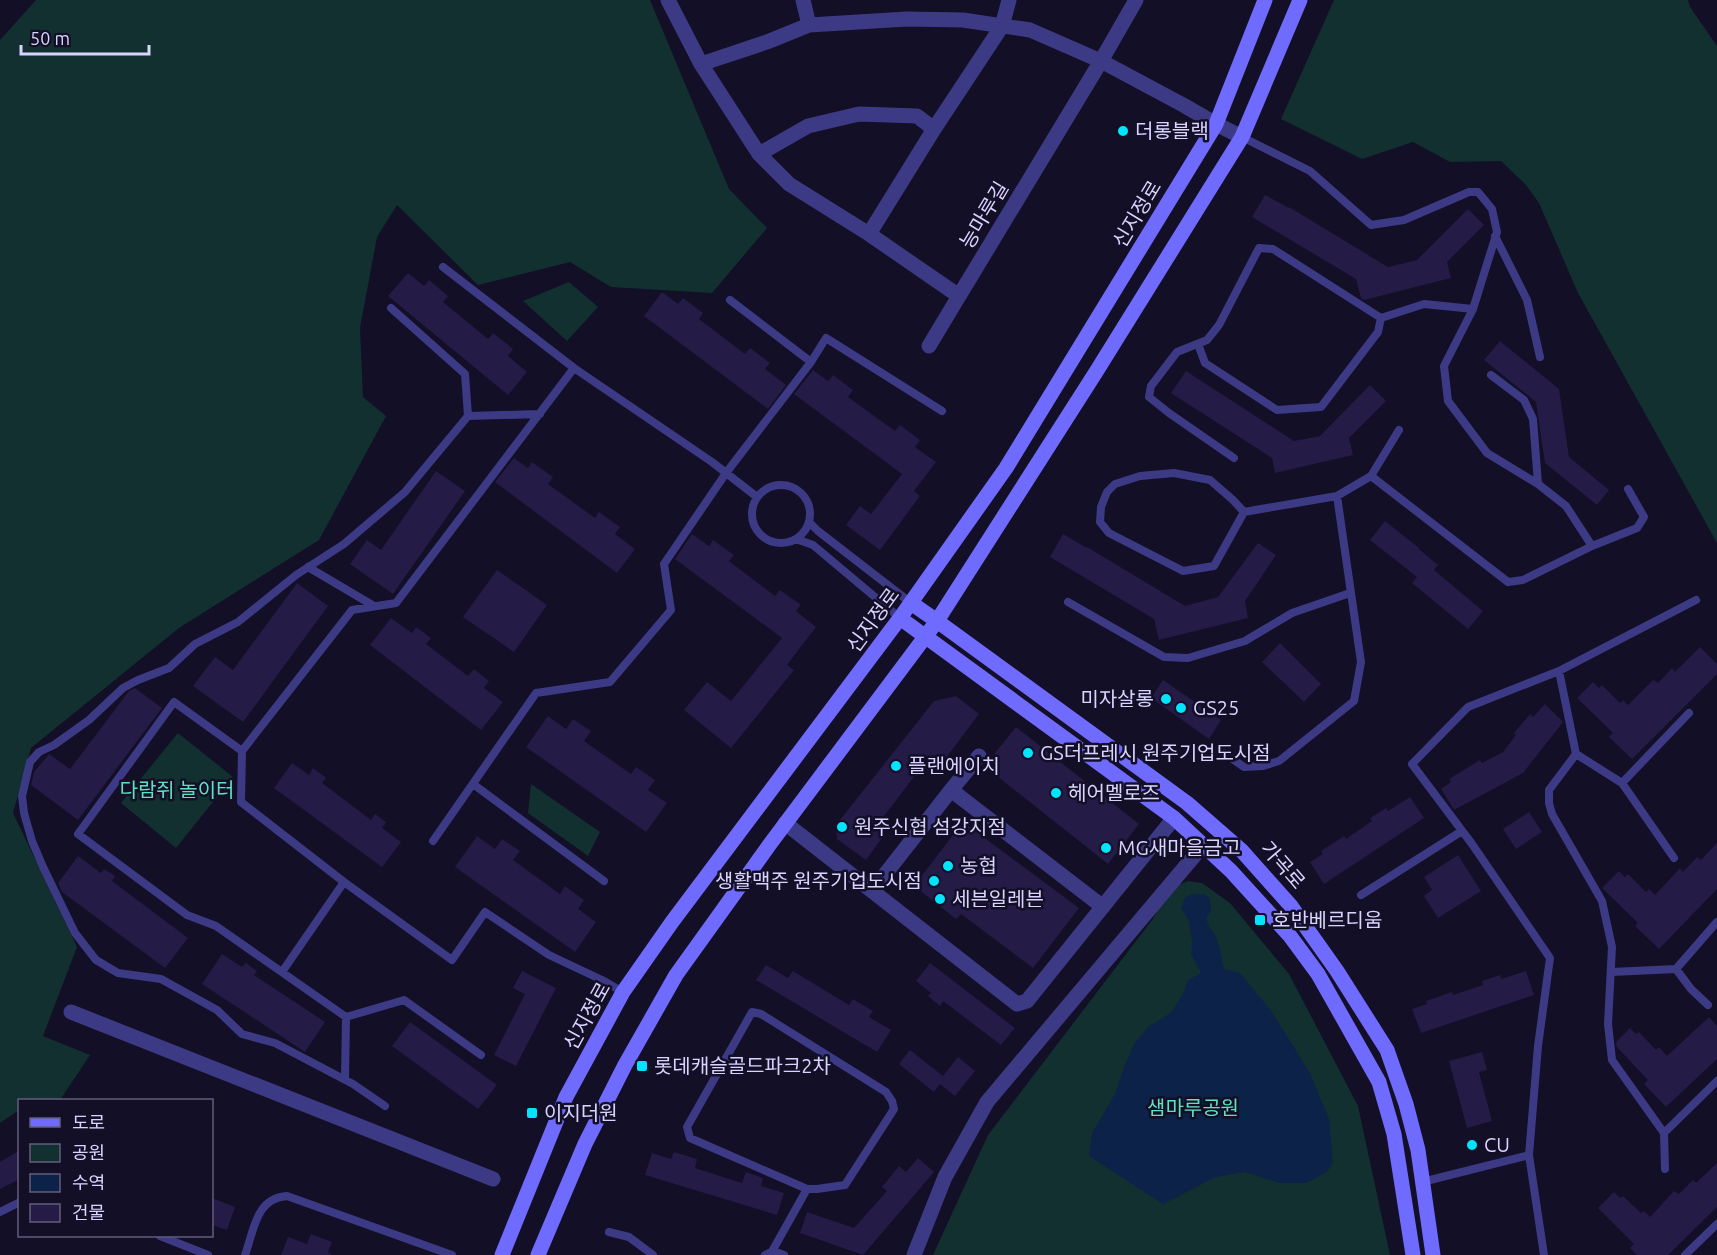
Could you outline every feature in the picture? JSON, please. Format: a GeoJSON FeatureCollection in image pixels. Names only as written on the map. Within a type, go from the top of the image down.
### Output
{"type":"FeatureCollection","features":[{"type":"Feature","properties":{"kind":"street"},"geometry":{"type":"LineString","coordinates":[[668,0],[701,64],[759,154],[789,184],[869,234],[959,296]]}},
{"type":"Feature","properties":{"kind":"street"},"geometry":{"type":"LineString","coordinates":[[803,0],[809,25]]}},
{"type":"Feature","properties":{"kind":"street"},"geometry":{"type":"LineString","coordinates":[[869,234],[934,129],[1002,26],[1009,0]]}},
{"type":"Feature","properties":{"kind":"street","name":"능마루길"},"geometry":{"type":"LineString","coordinates":[[929,346],[1136,0]]}},
{"type":"Feature","properties":{"kind":"street","name":"신지정로"},"geometry":{"type":"LineString","coordinates":[[502,1255],[566,1097],[623,992],[672,922],[911,603],[1006,468],[1216,124],[1265,0]]}},
{"type":"Feature","properties":{"kind":"street"},"geometry":{"type":"LineString","coordinates":[[538,1255],[585,1144],[636,1045],[676,975],[785,823],[937,621],[1242,137],[1300,0]]}},
{"type":"Feature","properties":{"kind":"street"},"geometry":{"type":"LineString","coordinates":[[701,64],[809,25],[908,19],[963,20],[1030,30],[1101,61],[1242,137]]}},
{"type":"Feature","properties":{"kind":"street"},"geometry":{"type":"LineString","coordinates":[[759,154],[808,126],[859,114],[917,116],[934,129]]}},
{"type":"Feature","properties":{"kind":"street","name":"가곡로"},"geometry":{"type":"LineString","coordinates":[[911,603],[1187,803],[1242,851],[1291,906],[1337,971],[1387,1050],[1406,1104],[1418,1150],[1433,1255]]}},
{"type":"Feature","properties":{"kind":"street"},"geometry":{"type":"LineString","coordinates":[[900,618],[1174,818],[1231,871],[1290,936],[1318,974],[1379,1082],[1394,1134],[1413,1255]]}},
{"type":"Feature","properties":{"kind":"street"},"geometry":{"type":"LineString","coordinates":[[873,891],[979,756]]}},
{"type":"Feature","properties":{"kind":"street"},"geometry":{"type":"LineString","coordinates":[[951,790],[1102,907]]}},
{"type":"Feature","properties":{"kind":"street"},"geometry":{"type":"LineString","coordinates":[[785,823],[1017,1004],[1027,1001],[1187,803]]}},
{"type":"Feature","properties":{"kind":"street"},"geometry":{"type":"LineString","coordinates":[[914,1255],[945,1177],[987,1102],[1195,855]]}},
{"type":"Feature","properties":{"kind":"street"},"geometry":{"type":"LineString","coordinates":[[71,1012],[493,1179]]}},
{"type":"Feature","properties":{"kind":"lane"},"geometry":{"type":"LineString","coordinates":[[1242,137],[1310,171],[1371,225],[1404,220],[1469,192],[1478,192],[1491,209],[1497,232],[1473,309],[1444,366],[1448,401],[1487,453],[1538,484],[1566,506],[1592,546]]}},
{"type":"Feature","properties":{"kind":"lane"},"geometry":{"type":"LineString","coordinates":[[1495,236],[1527,300],[1540,357]]}},
{"type":"Feature","properties":{"kind":"lane"},"geometry":{"type":"LineString","coordinates":[[1234,458],[1149,397],[1150,386],[1178,352],[1207,340],[1219,325],[1259,248],[1273,249],[1381,318]]}},
{"type":"Feature","properties":{"kind":"lane"},"geometry":{"type":"LineString","coordinates":[[443,267],[574,368],[757,497]]}},
{"type":"Feature","properties":{"kind":"lane"},"geometry":{"type":"LineString","coordinates":[[730,300],[811,362]]}},
{"type":"Feature","properties":{"kind":"lane"},"geometry":{"type":"LineString","coordinates":[[1381,318],[1424,304],[1473,309]]}},
{"type":"Feature","properties":{"kind":"lane"},"geometry":{"type":"LineString","coordinates":[[386,1106],[345,1079],[275,1043],[242,1034],[217,1010],[161,979],[118,973],[96,960],[75,933],[43,867],[32,841],[22,796],[30,762],[39,752],[54,745],[89,720],[123,688],[169,668],[195,644],[238,622],[308,567],[344,544],[405,492],[468,416],[465,374],[391,308]]}},
{"type":"Feature","properties":{"kind":"lane"},"geometry":{"type":"LineString","coordinates":[[1198,344],[1205,363],[1277,410],[1321,407],[1378,332],[1381,318]]}},
{"type":"Feature","properties":{"kind":"lane"},"geometry":{"type":"LineString","coordinates":[[433,841],[536,693],[610,682],[671,610],[664,564],[726,473],[826,339],[942,411]]}},
{"type":"Feature","properties":{"kind":"lane"},"geometry":{"type":"LineString","coordinates":[[574,368],[396,603],[352,609],[242,752],[241,802],[344,882],[452,960],[485,912],[549,955],[623,992]]}},
{"type":"Feature","properties":{"kind":"lane"},"geometry":{"type":"LineString","coordinates":[[1491,375],[1524,400],[1533,420],[1538,484]]}},
{"type":"Feature","properties":{"kind":"lane"},"geometry":{"type":"LineString","coordinates":[[468,416],[540,414]]}},
{"type":"Feature","properties":{"kind":"lane"},"geometry":{"type":"LineString","coordinates":[[1244,512],[1337,496],[1371,476],[1399,430]]}},
{"type":"Feature","properties":{"kind":"lane"},"geometry":{"type":"LineString","coordinates":[[1174,473],[1210,480],[1244,512],[1214,566],[1183,571],[1109,533],[1101,522],[1101,507],[1107,492],[1115,484],[1140,476],[1174,473]]}},
{"type":"Feature","properties":{"kind":"lane"},"geometry":{"type":"LineString","coordinates":[[1371,476],[1508,582],[1523,580],[1592,546],[1637,528],[1644,517],[1628,489]]}},
{"type":"Feature","properties":{"kind":"lane"},"geometry":{"type":"LineString","coordinates":[[782,485],[791,487],[805,498],[808,505],[809,522],[796,539],[777,542],[767,539],[754,525],[753,506],[757,497],[772,487],[782,485]]}},
{"type":"Feature","properties":{"kind":"lane"},"geometry":{"type":"LineString","coordinates":[[1224,753],[1244,767],[1263,766],[1279,761],[1354,701],[1361,662],[1337,496]]}},
{"type":"Feature","properties":{"kind":"lane"},"geometry":{"type":"LineString","coordinates":[[809,522],[911,603]]}},
{"type":"Feature","properties":{"kind":"lane"},"geometry":{"type":"LineString","coordinates":[[796,539],[813,544],[900,618]]}},
{"type":"Feature","properties":{"kind":"lane"},"geometry":{"type":"LineString","coordinates":[[308,567],[374,606]]}},
{"type":"Feature","properties":{"kind":"lane"},"geometry":{"type":"LineString","coordinates":[[1068,602],[1164,657],[1188,658],[1245,641],[1292,613],[1350,593]]}},
{"type":"Feature","properties":{"kind":"lane"},"geometry":{"type":"LineString","coordinates":[[1544,1255],[1529,1155],[1538,1046],[1550,958],[1462,831],[1412,764],[1468,707],[1558,671],[1696,600]]}},
{"type":"Feature","properties":{"kind":"lane"},"geometry":{"type":"LineString","coordinates":[[1558,671],[1576,754],[1622,783],[1674,858]]}},
{"type":"Feature","properties":{"kind":"lane"},"geometry":{"type":"LineString","coordinates":[[242,752],[174,702],[78,834],[188,915],[216,926],[346,1017]]}},
{"type":"Feature","properties":{"kind":"lane"},"geometry":{"type":"LineString","coordinates":[[1622,783],[1689,713]]}},
{"type":"Feature","properties":{"kind":"lane"},"geometry":{"type":"LineString","coordinates":[[1576,754],[1549,790],[1549,804],[1552,814],[1602,901],[1612,947],[1608,1024],[1612,1060],[1664,1133],[1665,1168]]}},
{"type":"Feature","properties":{"kind":"lane"},"geometry":{"type":"LineString","coordinates":[[473,784],[604,881]]}},
{"type":"Feature","properties":{"kind":"lane"},"geometry":{"type":"LineString","coordinates":[[1361,895],[1462,831]]}},
{"type":"Feature","properties":{"kind":"lane"},"geometry":{"type":"LineString","coordinates":[[282,972],[344,882]]}},
{"type":"Feature","properties":{"kind":"lane"},"geometry":{"type":"LineString","coordinates":[[1612,972],[1676,969],[1717,922]]}},
{"type":"Feature","properties":{"kind":"lane"},"geometry":{"type":"LineString","coordinates":[[1676,969],[1691,989],[1708,1005]]}},
{"type":"Feature","properties":{"kind":"lane"},"geometry":{"type":"LineString","coordinates":[[346,1017],[404,1000],[482,1055]]}},
{"type":"Feature","properties":{"kind":"lane"},"geometry":{"type":"LineString","coordinates":[[752,1012],[761,1014],[886,1092],[892,1101],[894,1109],[845,1185],[807,1189],[690,1138],[688,1132],[687,1126],[752,1012]]}},
{"type":"Feature","properties":{"kind":"lane"},"geometry":{"type":"LineString","coordinates":[[345,1079],[346,1017]]}},
{"type":"Feature","properties":{"kind":"lane"},"geometry":{"type":"LineString","coordinates":[[1664,1133],[1717,1081]]}},
{"type":"Feature","properties":{"kind":"lane"},"geometry":{"type":"LineString","coordinates":[[1422,1182],[1529,1155]]}},
{"type":"Feature","properties":{"kind":"lane"},"geometry":{"type":"LineString","coordinates":[[784,1255],[770,1254],[807,1189]]}},
{"type":"Feature","properties":{"kind":"lane"},"geometry":{"type":"LineString","coordinates":[[245,1255],[264,1206],[277,1197],[287,1196],[452,1255]]}},
{"type":"Feature","properties":{"kind":"lane"},"geometry":{"type":"LineString","coordinates":[[0,1212],[18,1203]]}},
{"type":"Feature","properties":{"kind":"lane"},"geometry":{"type":"LineString","coordinates":[[1685,1255],[1717,1224]]}},
{"type":"Feature","properties":{"kind":"lane"},"geometry":{"type":"LineString","coordinates":[[609,1232],[629,1237],[653,1255]]}},
{"type":"Feature","properties":{"kind":"lane"},"geometry":{"type":"LineString","coordinates":[[163,1237],[208,1255]]}},
{"type":"Feature","properties":{"kind":"green space"},"geometry":{"type":"Polygon","coordinates":[[[36,0],[650,0],[729,189],[767,228],[712,293],[611,287],[570,262],[478,285],[397,205],[377,237],[360,328],[363,397],[386,416],[319,540],[179,628],[31,748],[13,813],[77,947],[43,1036],[90,1055],[61,1099],[18,1099],[18,1111],[0,1123],[0,40],[36,0]]]}},
{"type":"Feature","properties":{"kind":"green space"},"geometry":{"type":"Polygon","coordinates":[[[1334,0],[1688,0],[1690,7],[1717,46],[1717,543],[1578,293],[1539,203],[1526,185],[1501,161],[1450,162],[1413,142],[1362,159],[1281,119],[1334,0]]]}},
{"type":"Feature","properties":{"kind":"green space"},"geometry":{"type":"Polygon","coordinates":[[[569,282],[598,307],[567,341],[523,301],[569,282]]]}},
{"type":"Feature","properties":{"kind":"green space","name":"다람쥐 놀이터"},"geometry":{"type":"Polygon","coordinates":[[[178,733],[233,777],[176,848],[121,803],[178,733]]]}},
{"type":"Feature","properties":{"kind":"green space"},"geometry":{"type":"Polygon","coordinates":[[[531,784],[600,832],[588,856],[528,813],[531,784]]]}},
{"type":"Feature","properties":{"kind":"green space","name":"샘마루공원"},"geometry":{"type":"Polygon","coordinates":[[[1188,881],[1202,883],[1230,903],[1289,974],[1358,1106],[1390,1255],[933,1255],[988,1135],[1152,920],[1171,888],[1188,881]]]}},
{"type":"Feature","properties":{"kind":"water"},"geometry":{"type":"Polygon","coordinates":[[[1192,894],[1204,894],[1210,899],[1211,911],[1206,918],[1217,939],[1224,969],[1240,973],[1272,1012],[1310,1073],[1329,1119],[1333,1162],[1327,1172],[1306,1183],[1280,1183],[1244,1172],[1216,1177],[1163,1204],[1089,1156],[1092,1133],[1116,1092],[1134,1044],[1149,1026],[1171,1013],[1183,994],[1188,980],[1201,973],[1191,954],[1189,921],[1181,908],[1185,898],[1192,894]]]}},
{"type":"Feature","properties":{"kind":"building"},"geometry":{"type":"Polygon","coordinates":[[[1265,195],[1388,267],[1417,260],[1468,209],[1484,225],[1447,262],[1451,278],[1364,300],[1361,298],[1356,279],[1252,217],[1265,195]]]}},
{"type":"Feature","properties":{"kind":"building"},"geometry":{"type":"Polygon","coordinates":[[[408,273],[424,286],[429,280],[448,296],[443,302],[488,339],[493,333],[513,349],[508,356],[527,372],[508,395],[388,296],[408,273]]]}},
{"type":"Feature","properties":{"kind":"building"},"geometry":{"type":"Polygon","coordinates":[[[662,292],[678,304],[683,298],[703,313],[699,319],[745,354],[750,348],[770,363],[765,369],[786,385],[768,409],[644,316],[662,292]]]}},
{"type":"Feature","properties":{"kind":"building"},"geometry":{"type":"Polygon","coordinates":[[[1500,341],[1559,389],[1569,457],[1609,490],[1597,505],[1545,463],[1536,402],[1484,360],[1500,341]]]}},
{"type":"Feature","properties":{"kind":"building"},"geometry":{"type":"Polygon","coordinates":[[[813,370],[828,381],[833,375],[853,390],[848,397],[895,431],[900,425],[920,440],[915,447],[936,462],[914,491],[920,496],[880,550],[846,525],[860,506],[871,514],[902,474],[794,394],[813,370]]]}},
{"type":"Feature","properties":{"kind":"building"},"geometry":{"type":"Polygon","coordinates":[[[1186,371],[1294,441],[1320,436],[1370,385],[1386,401],[1349,438],[1353,455],[1275,473],[1272,458],[1171,393],[1186,371]]]}},
{"type":"Feature","properties":{"kind":"building"},"geometry":{"type":"Polygon","coordinates":[[[514,458],[528,468],[532,462],[553,477],[548,484],[595,518],[599,512],[620,527],[615,534],[635,549],[617,573],[495,482],[514,458]]]}},
{"type":"Feature","properties":{"kind":"building"},"geometry":{"type":"Polygon","coordinates":[[[436,471],[465,491],[393,594],[350,564],[367,540],[381,550],[436,471]]]}},
{"type":"Feature","properties":{"kind":"building"},"geometry":{"type":"Polygon","coordinates":[[[1385,521],[1438,565],[1434,570],[1483,611],[1468,629],[1412,583],[1417,577],[1370,540],[1385,521]]]}},
{"type":"Feature","properties":{"kind":"building"},"geometry":{"type":"Polygon","coordinates":[[[692,534],[709,546],[713,540],[734,555],[729,561],[775,596],[780,590],[801,605],[796,611],[816,627],[787,665],[794,670],[731,748],[684,710],[707,682],[731,701],[782,638],[675,559],[692,534]]]}},
{"type":"Feature","properties":{"kind":"building"},"geometry":{"type":"Polygon","coordinates":[[[1063,534],[1185,606],[1218,597],[1258,543],[1276,555],[1245,601],[1248,618],[1159,640],[1154,619],[1050,557],[1063,534]]]}},
{"type":"Feature","properties":{"kind":"building"},"geometry":{"type":"Polygon","coordinates":[[[497,570],[547,605],[514,652],[463,617],[497,570]]]}},
{"type":"Feature","properties":{"kind":"building"},"geometry":{"type":"Polygon","coordinates":[[[297,583],[328,606],[243,722],[193,686],[215,657],[233,670],[297,583]]]}},
{"type":"Feature","properties":{"kind":"building"},"geometry":{"type":"Polygon","coordinates":[[[391,618],[412,633],[416,627],[431,638],[426,644],[468,676],[474,669],[489,681],[484,688],[503,702],[481,730],[370,645],[391,618]]]}},
{"type":"Feature","properties":{"kind":"building"},"geometry":{"type":"Polygon","coordinates":[[[1280,643],[1321,684],[1304,702],[1262,662],[1280,643]]]}},
{"type":"Feature","properties":{"kind":"building"},"geometry":{"type":"Polygon","coordinates":[[[1700,647],[1717,664],[1717,674],[1632,759],[1609,737],[1613,733],[1577,698],[1593,682],[1599,688],[1602,685],[1620,703],[1623,700],[1628,705],[1653,680],[1658,683],[1672,668],[1675,672],[1700,647]]]}},
{"type":"Feature","properties":{"kind":"building"},"geometry":{"type":"Polygon","coordinates":[[[1163,680],[1221,720],[1209,739],[1151,698],[1163,680]]]}},
{"type":"Feature","properties":{"kind":"building"},"geometry":{"type":"Polygon","coordinates":[[[135,688],[162,708],[78,820],[31,785],[34,772],[49,754],[70,769],[129,691],[135,688]]]}},
{"type":"Feature","properties":{"kind":"building"},"geometry":{"type":"Polygon","coordinates":[[[956,696],[979,714],[933,775],[922,766],[875,828],[884,835],[866,860],[837,839],[836,825],[934,701],[956,696]]]}},
{"type":"Feature","properties":{"kind":"building"},"geometry":{"type":"Polygon","coordinates":[[[1545,704],[1563,722],[1523,773],[1454,810],[1441,789],[1451,782],[1449,779],[1480,760],[1482,763],[1503,752],[1516,735],[1514,733],[1530,714],[1533,717],[1545,704]]]}},
{"type":"Feature","properties":{"kind":"building"},"geometry":{"type":"Polygon","coordinates":[[[548,716],[566,729],[573,719],[591,731],[584,741],[631,774],[636,767],[655,780],[648,790],[667,803],[646,832],[526,747],[548,716]]]}},
{"type":"Feature","properties":{"kind":"building"},"geometry":{"type":"Polygon","coordinates":[[[1016,727],[1139,824],[1108,864],[997,776],[995,753],[1016,727]]]}},
{"type":"Feature","properties":{"kind":"building"},"geometry":{"type":"Polygon","coordinates":[[[292,763],[309,775],[313,768],[326,778],[322,783],[371,820],[375,814],[386,822],[382,828],[401,842],[382,867],[274,788],[292,763]]]}},
{"type":"Feature","properties":{"kind":"building"},"geometry":{"type":"Polygon","coordinates":[[[1410,797],[1424,818],[1324,884],[1310,862],[1323,854],[1321,851],[1344,836],[1346,839],[1372,821],[1370,818],[1386,808],[1388,811],[1410,797]]]}},
{"type":"Feature","properties":{"kind":"building"},"geometry":{"type":"Polygon","coordinates":[[[1529,812],[1542,832],[1516,849],[1503,829],[1529,812]]]}},
{"type":"Feature","properties":{"kind":"building"},"geometry":{"type":"Polygon","coordinates":[[[963,822],[1079,908],[1033,968],[961,914],[956,919],[918,889],[917,882],[963,822]]]}},
{"type":"Feature","properties":{"kind":"building"},"geometry":{"type":"Polygon","coordinates":[[[477,836],[495,849],[502,839],[520,851],[513,860],[560,894],[565,886],[584,900],[578,909],[596,922],[575,952],[455,867],[477,836]]]}},
{"type":"Feature","properties":{"kind":"building"},"geometry":{"type":"Polygon","coordinates":[[[1717,843],[1717,889],[1659,949],[1635,926],[1638,923],[1602,888],[1619,871],[1625,877],[1628,874],[1646,892],[1649,889],[1655,895],[1680,868],[1683,872],[1697,857],[1701,860],[1717,843]]]}},
{"type":"Feature","properties":{"kind":"building"},"geometry":{"type":"Polygon","coordinates":[[[1458,855],[1481,891],[1438,918],[1424,896],[1432,890],[1424,877],[1458,855]]]}},
{"type":"Feature","properties":{"kind":"building"},"geometry":{"type":"Polygon","coordinates":[[[78,856],[101,873],[104,869],[115,876],[112,881],[188,938],[165,968],[62,892],[58,883],[78,856]]]}},
{"type":"Feature","properties":{"kind":"building"},"geometry":{"type":"Polygon","coordinates":[[[222,954],[242,967],[246,963],[257,971],[254,975],[325,1022],[305,1052],[202,984],[222,954]]]}},
{"type":"Feature","properties":{"kind":"building"},"geometry":{"type":"Polygon","coordinates":[[[930,963],[1015,1028],[1001,1045],[943,1001],[940,1006],[928,996],[931,993],[916,981],[930,963]]]}},
{"type":"Feature","properties":{"kind":"building"},"geometry":{"type":"Polygon","coordinates":[[[766,965],[788,978],[793,971],[849,1005],[853,999],[873,1011],[869,1017],[891,1030],[877,1052],[756,980],[766,965]]]}},
{"type":"Feature","properties":{"kind":"building"},"geometry":{"type":"Polygon","coordinates":[[[522,971],[556,988],[516,1066],[494,1055],[525,994],[513,988],[522,971]]]}},
{"type":"Feature","properties":{"kind":"building"},"geometry":{"type":"Polygon","coordinates":[[[1526,971],[1534,995],[1421,1033],[1412,1009],[1427,1004],[1426,1001],[1452,992],[1453,995],[1483,985],[1482,981],[1500,975],[1501,979],[1526,971]]]}},
{"type":"Feature","properties":{"kind":"building"},"geometry":{"type":"Polygon","coordinates":[[[1709,1017],[1717,1026],[1717,1059],[1666,1107],[1644,1084],[1648,1080],[1617,1047],[1616,1042],[1630,1028],[1636,1034],[1639,1032],[1656,1050],[1659,1047],[1667,1056],[1709,1017]]]}},
{"type":"Feature","properties":{"kind":"building"},"geometry":{"type":"Polygon","coordinates":[[[410,1022],[497,1085],[478,1109],[392,1046],[410,1022]]]}},
{"type":"Feature","properties":{"kind":"building"},"geometry":{"type":"Polygon","coordinates":[[[910,1050],[943,1076],[958,1057],[975,1071],[955,1096],[940,1084],[934,1092],[899,1064],[910,1050]]]}},
{"type":"Feature","properties":{"kind":"building"},"geometry":{"type":"Polygon","coordinates":[[[1482,1052],[1487,1070],[1479,1072],[1492,1121],[1467,1128],[1449,1061],[1482,1052]]]}},
{"type":"Feature","properties":{"kind":"building"},"geometry":{"type":"Polygon","coordinates":[[[18,1151],[18,1180],[0,1189],[0,1162],[18,1151]]]}},
{"type":"Feature","properties":{"kind":"building"},"geometry":{"type":"Polygon","coordinates":[[[674,1152],[697,1159],[695,1168],[742,1183],[746,1172],[763,1178],[761,1186],[784,1193],[777,1215],[645,1175],[652,1153],[671,1159],[674,1152]]]}},
{"type":"Feature","properties":{"kind":"building"},"geometry":{"type":"Polygon","coordinates":[[[918,1158],[934,1172],[863,1255],[800,1233],[807,1212],[854,1228],[887,1191],[882,1187],[899,1166],[906,1172],[918,1158]]]}},
{"type":"Feature","properties":{"kind":"building"},"geometry":{"type":"Polygon","coordinates":[[[1717,1163],[1717,1207],[1668,1255],[1637,1255],[1630,1248],[1634,1244],[1598,1208],[1614,1192],[1620,1198],[1623,1196],[1641,1213],[1644,1211],[1650,1217],[1674,1191],[1679,1194],[1693,1180],[1696,1183],[1717,1163]]]}},
{"type":"Feature","properties":{"kind":"building"},"geometry":{"type":"Polygon","coordinates":[[[213,1198],[235,1207],[227,1230],[213,1225],[213,1198]]]}},
{"type":"Feature","properties":{"kind":"building"},"geometry":{"type":"Polygon","coordinates":[[[311,1234],[332,1242],[328,1252],[332,1255],[281,1255],[288,1237],[307,1244],[311,1234]]]}},
{"type":"Feature","properties":{"kind":"place","name":"더롱블랙"},"geometry":{"type":"Point","coordinates":[1123,131]}},
{"type":"Feature","properties":{"kind":"place","name":"미자살롱"},"geometry":{"type":"Point","coordinates":[1166,699]}},
{"type":"Feature","properties":{"kind":"place","name":"GS25"},"geometry":{"type":"Point","coordinates":[1181,708]}},
{"type":"Feature","properties":{"kind":"place","name":"GS더프레시 원주기업도시점"},"geometry":{"type":"Point","coordinates":[1028,753]}},
{"type":"Feature","properties":{"kind":"place","name":"플랜에이치"},"geometry":{"type":"Point","coordinates":[896,766]}},
{"type":"Feature","properties":{"kind":"place","name":"헤어멜로즈"},"geometry":{"type":"Point","coordinates":[1056,793]}},
{"type":"Feature","properties":{"kind":"place","name":"원주신협 섬강지점"},"geometry":{"type":"Point","coordinates":[842,827]}},
{"type":"Feature","properties":{"kind":"place","name":"MG새마을금고"},"geometry":{"type":"Point","coordinates":[1106,848]}},
{"type":"Feature","properties":{"kind":"place","name":"농협"},"geometry":{"type":"Point","coordinates":[948,866]}},
{"type":"Feature","properties":{"kind":"place","name":"생활맥주 원주기업도시점"},"geometry":{"type":"Point","coordinates":[934,881]}},
{"type":"Feature","properties":{"kind":"place","name":"세븐일레븐"},"geometry":{"type":"Point","coordinates":[940,899]}},
{"type":"Feature","properties":{"kind":"place","name":"호반베르디움"},"geometry":{"type":"Point","coordinates":[1260,920]}},
{"type":"Feature","properties":{"kind":"place","name":"롯데캐슬골드파크2차"},"geometry":{"type":"Point","coordinates":[642,1066]}},
{"type":"Feature","properties":{"kind":"place","name":"이지더원"},"geometry":{"type":"Point","coordinates":[532,1113]}},
{"type":"Feature","properties":{"kind":"place","name":"CU"},"geometry":{"type":"Point","coordinates":[1472,1145]}}]}
